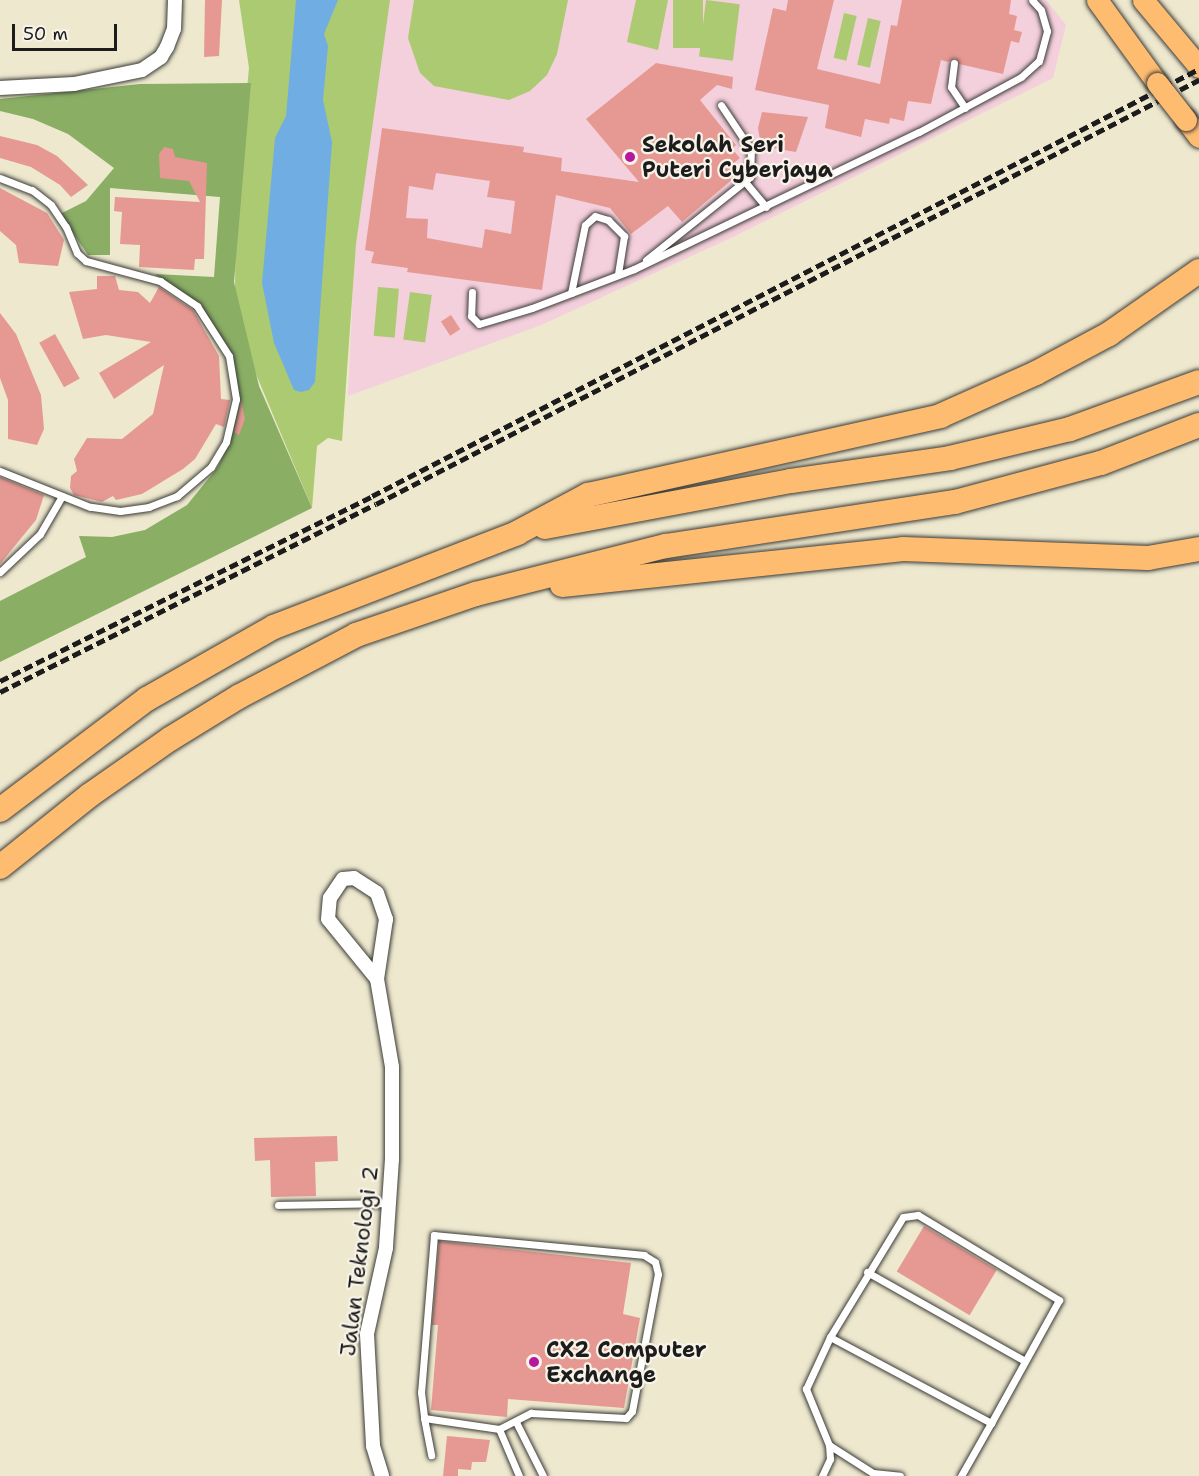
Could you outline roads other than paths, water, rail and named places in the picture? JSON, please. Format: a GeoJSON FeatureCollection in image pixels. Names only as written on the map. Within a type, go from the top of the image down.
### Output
{"type":"FeatureCollection","features":[{"type":"Feature","properties":{"kind":"highway"},"geometry":{"type":"LineString","coordinates":[[1160,301],[1199,256]]}},
{"type":"Feature","properties":{"kind":"highway"},"geometry":{"type":"LineString","coordinates":[[0,810],[90,739],[226,652],[274,627],[517,533],[588,495],[940,416],[1063,359],[1160,301],[1199,271]]}},
{"type":"Feature","properties":{"kind":"highway"},"geometry":{"type":"LineString","coordinates":[[517,533],[791,481],[950,458],[1070,429],[1199,382]]}},
{"type":"Feature","properties":{"kind":"highway"},"geometry":{"type":"LineString","coordinates":[[0,867],[90,795],[240,696],[356,635],[476,594],[666,546],[955,502],[1101,464],[1199,425]]}},
{"type":"Feature","properties":{"kind":"highway"},"geometry":{"type":"LineString","coordinates":[[476,594],[903,549],[1148,558],[1199,549]]}},
{"type":"Feature","properties":{"kind":"main road"},"geometry":{"type":"LineString","coordinates":[[1097,0],[1192,129]]}},
{"type":"Feature","properties":{"kind":"main road"},"geometry":{"type":"LineString","coordinates":[[1143,0],[1198,66]]}},
{"type":"Feature","properties":{"kind":"street"},"geometry":{"type":"LineString","coordinates":[[0,88],[74,84],[147,67],[161,57],[171,38],[175,0]]}},
{"type":"Feature","properties":{"kind":"street","name":"Jalan Teknologi 2"},"geometry":{"type":"LineString","coordinates":[[377,979],[328,919],[330,898],[343,879],[354,878],[365,883],[384,907],[385,933],[377,979],[392,1067],[389,1203],[386,1248],[367,1334],[371,1434],[382,1476]]}},
{"type":"Feature","properties":{"kind":"lane"},"geometry":{"type":"LineString","coordinates":[[472,292],[471,316],[474,321],[486,325],[571,294],[634,269],[766,207],[964,108],[1021,77],[1039,61],[1047,31],[1041,10],[1032,0]]}},
{"type":"Feature","properties":{"kind":"lane"},"geometry":{"type":"LineString","coordinates":[[954,63],[951,87],[964,108]]}},
{"type":"Feature","properties":{"kind":"lane"},"geometry":{"type":"LineString","coordinates":[[634,269],[746,183],[752,170],[751,150],[721,105]]}},
{"type":"Feature","properties":{"kind":"lane"},"geometry":{"type":"LineString","coordinates":[[0,178],[27,187],[51,206],[66,227],[77,253],[86,261],[160,281],[186,296],[215,329],[233,370],[235,414],[226,442],[211,467],[189,488],[164,502],[135,510],[97,508],[0,471]]}},
{"type":"Feature","properties":{"kind":"lane"},"geometry":{"type":"LineString","coordinates":[[746,183],[766,207]]}},
{"type":"Feature","properties":{"kind":"lane"},"geometry":{"type":"LineString","coordinates":[[571,294],[585,225],[595,216],[608,220],[624,236],[618,275]]}},
{"type":"Feature","properties":{"kind":"lane"},"geometry":{"type":"LineString","coordinates":[[0,572],[40,534],[62,496]]}},
{"type":"Feature","properties":{"kind":"lane"},"geometry":{"type":"LineString","coordinates":[[278,1205],[389,1203]]}},
{"type":"Feature","properties":{"kind":"lane"},"geometry":{"type":"LineString","coordinates":[[822,1476],[830,1459],[829,1445],[806,1389],[830,1336],[867,1272],[903,1217],[918,1215],[1058,1296],[1058,1305],[961,1476]]}},
{"type":"Feature","properties":{"kind":"lane"},"geometry":{"type":"LineString","coordinates":[[424,1418],[499,1429],[531,1413],[620,1420],[632,1412],[659,1268],[650,1257],[434,1235],[422,1380],[424,1418],[431,1455]]}},
{"type":"Feature","properties":{"kind":"lane"},"geometry":{"type":"LineString","coordinates":[[867,1272],[1025,1361]]}},
{"type":"Feature","properties":{"kind":"lane"},"geometry":{"type":"LineString","coordinates":[[830,1336],[991,1423]]}},
{"type":"Feature","properties":{"kind":"lane"},"geometry":{"type":"LineString","coordinates":[[516,1422],[543,1476]]}},
{"type":"Feature","properties":{"kind":"lane"},"geometry":{"type":"LineString","coordinates":[[499,1429],[519,1476]]}},
{"type":"Feature","properties":{"kind":"lane"},"geometry":{"type":"LineString","coordinates":[[829,1445],[873,1473],[900,1476]]}},
{"type":"Feature","properties":{"kind":"water"},"geometry":{"type":"Polygon","coordinates":[[[296,0],[338,0],[324,34],[328,46],[323,100],[332,142],[315,382],[309,390],[301,392],[294,390],[274,343],[262,283],[275,138],[286,116],[296,0]]]}},
{"type":"Feature","properties":{"kind":"railway"},"geometry":{"type":"LineString","coordinates":[[0,681],[372,496],[1199,69]]}},
{"type":"Feature","properties":{"kind":"railway"},"geometry":{"type":"LineString","coordinates":[[0,692],[376,504],[1199,80]]}},
{"type":"Feature","properties":{"kind":"place","name":"Sekolah Seri Puteri Cyberjaya"},"geometry":{"type":"Point","coordinates":[630,157]}},
{"type":"Feature","properties":{"kind":"place","name":"CX2 Computer Exchange"},"geometry":{"type":"Point","coordinates":[534,1362]}}]}
